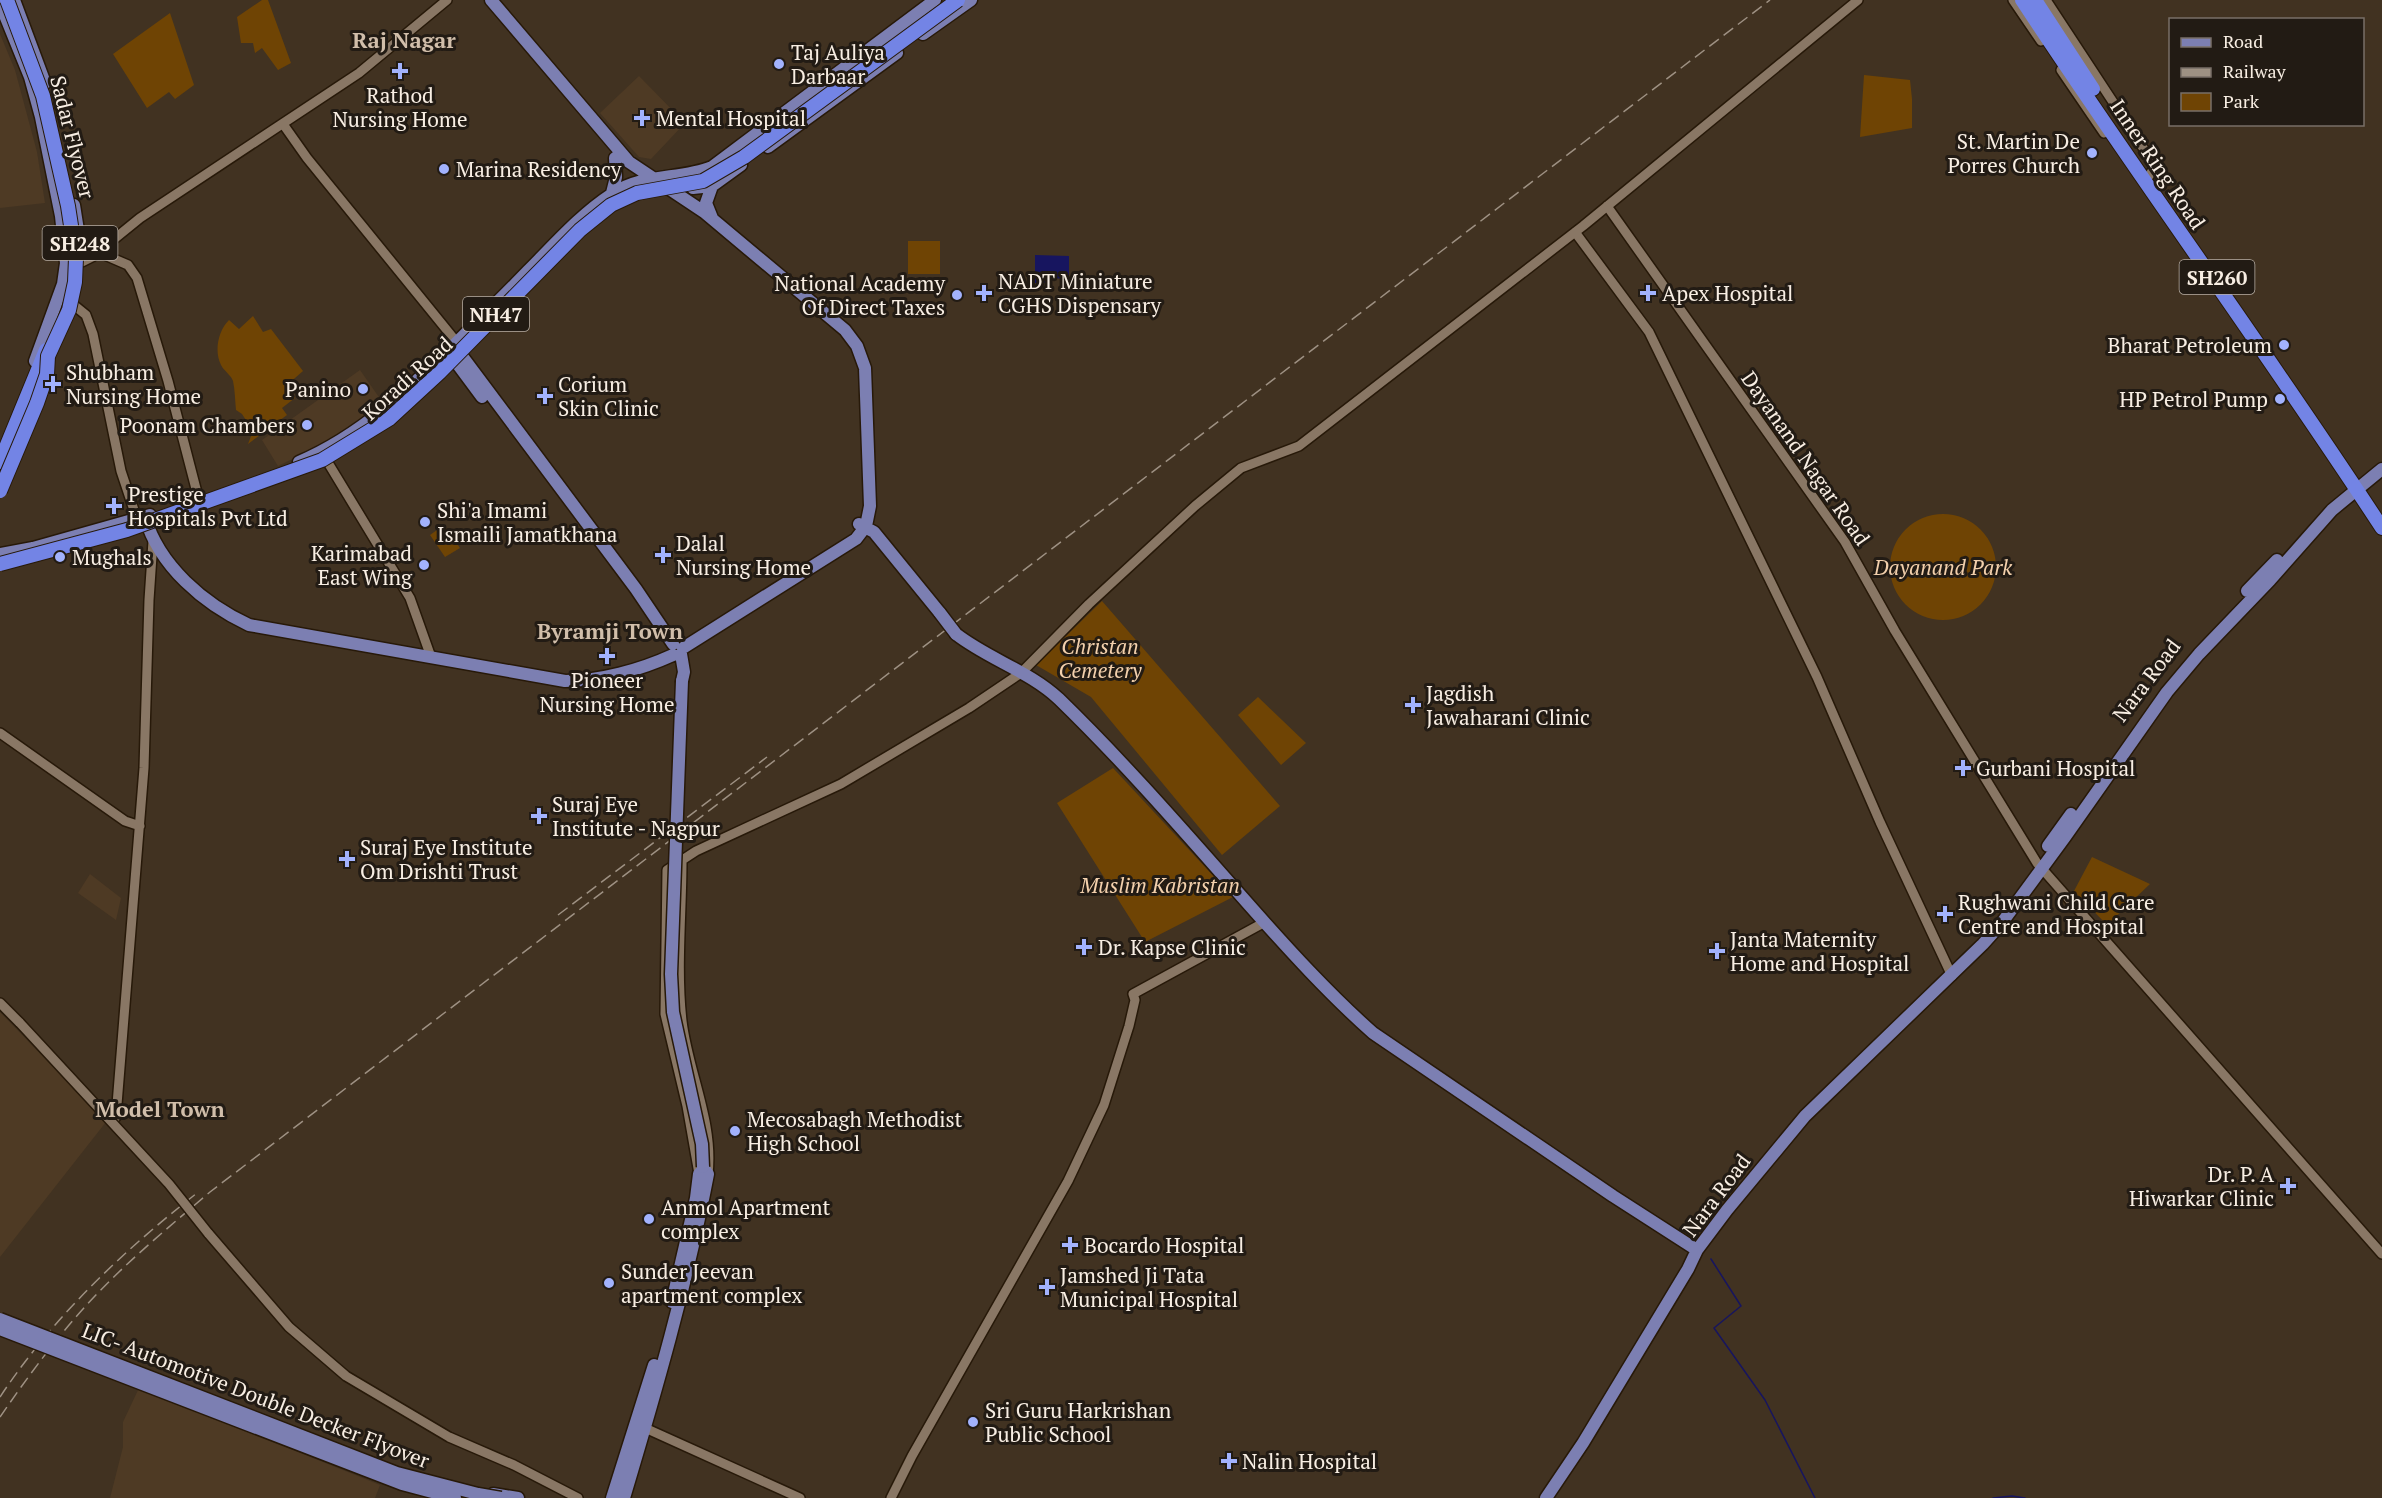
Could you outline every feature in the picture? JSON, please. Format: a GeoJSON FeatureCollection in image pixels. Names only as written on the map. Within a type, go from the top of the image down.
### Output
{"type":"FeatureCollection","features":[{"type":"Feature","properties":{"kind":"highway","name":"Sadar Flyover"},"geometry":{"type":"LineString","coordinates":[[0,462],[59,322],[71,280],[71,256],[65,210],[41,101],[5,0]]}},
{"type":"Feature","properties":{"kind":"highway","name":"Sadar Flyover"},"geometry":{"type":"LineString","coordinates":[[0,491],[37,403],[47,374],[48,356],[69,310],[75,282],[76,258],[68,206],[43,96],[5,0]]}},
{"type":"Feature","properties":{"kind":"highway","name":"Inner Ring Road"},"geometry":{"type":"LineString","coordinates":[[2022,0],[2053,37],[2149,176],[2356,485],[2382,528]]}},
{"type":"Feature","properties":{"kind":"highway","name":"Inner Ring Road"},"geometry":{"type":"LineString","coordinates":[[2035,0],[2053,37],[2121,146],[2204,269],[2356,485],[2382,518]]}},
{"type":"Feature","properties":{"kind":"highway","name":"NH47"},"geometry":{"type":"LineString","coordinates":[[0,564],[173,512],[318,459],[347,442],[380,421],[410,395],[579,226],[610,201],[632,190],[704,176],[719,169],[953,2]]}},
{"type":"Feature","properties":{"kind":"main road","name":"SH248"},"geometry":{"type":"LineString","coordinates":[[0,478],[40,381],[62,341],[81,285],[82,262],[76,214],[48,91],[14,0]]}},
{"type":"Feature","properties":{"kind":"main road"},"geometry":{"type":"LineString","coordinates":[[142,523],[168,562],[203,597],[229,616],[249,625],[565,681],[585,681],[638,668],[658,660],[856,538],[870,506],[865,368],[857,346],[851,338],[832,328],[713,219],[648,180],[629,172],[482,0]]}},
{"type":"Feature","properties":{"kind":"main road"},"geometry":{"type":"LineString","coordinates":[[490,0],[629,162],[648,180]]}},
{"type":"Feature","properties":{"kind":"main road","name":"Koradi Road"},"geometry":{"type":"LineString","coordinates":[[199,503],[293,465],[328,448],[376,417],[457,342],[558,239],[612,194],[648,180],[703,171],[712,167],[935,0]]}},
{"type":"Feature","properties":{"kind":"main road","name":"Koradi Road"},"geometry":{"type":"LineString","coordinates":[[0,564],[142,523],[327,461],[385,427],[461,356],[564,249],[591,225],[628,200],[665,191],[711,186],[813,116],[953,2],[971,0]]}},
{"type":"Feature","properties":{"kind":"main road","name":"SH248"},"geometry":{"type":"LineString","coordinates":[[0,3],[30,77],[41,117],[61,216],[66,263],[63,284],[48,326],[0,445]]}},
{"type":"Feature","properties":{"kind":"main road"},"geometry":{"type":"LineString","coordinates":[[612,194],[616,177],[615,158]]}},
{"type":"Feature","properties":{"kind":"main road"},"geometry":{"type":"LineString","coordinates":[[629,162],[676,175]]}},
{"type":"Feature","properties":{"kind":"main road"},"geometry":{"type":"LineString","coordinates":[[711,186],[706,203],[713,219]]}},
{"type":"Feature","properties":{"kind":"main road"},"geometry":{"type":"LineString","coordinates":[[665,191],[768,270]]}},
{"type":"Feature","properties":{"kind":"main road"},"geometry":{"type":"LineString","coordinates":[[461,356],[676,650],[682,680],[672,962],[673,1002],[702,1144],[703,1171],[624,1498]]}},
{"type":"Feature","properties":{"kind":"main road","name":"Nara Road"},"geometry":{"type":"LineString","coordinates":[[2039,866],[2190,652],[2305,530],[2382,463]]}},
{"type":"Feature","properties":{"kind":"main road","name":"Nara Road"},"geometry":{"type":"LineString","coordinates":[[1546,1498],[1583,1443],[1697,1250],[1756,1172],[1811,1110],[1952,976],[2039,866],[2157,705],[2332,510],[2356,485],[2382,469]]}},
{"type":"Feature","properties":{"kind":"main road","name":"Koradi Road"},"geometry":{"type":"LineString","coordinates":[[0,554],[142,523]]}},
{"type":"Feature","properties":{"kind":"main road"},"geometry":{"type":"LineString","coordinates":[[862,525],[874,532],[956,634],[976,649],[1037,681],[1058,699],[1264,922],[1347,1010],[1373,1033],[1613,1197],[1697,1250]]}},
{"type":"Feature","properties":{"kind":"main road","name":"LIC- Automotive Double Decker Flyover"},"geometry":{"type":"LineString","coordinates":[[0,1319],[398,1473],[501,1498]]}},
{"type":"Feature","properties":{"kind":"main road"},"geometry":{"type":"LineString","coordinates":[[0,1324],[73,1353],[79,1361],[109,1374],[388,1484],[438,1498]]}},
{"type":"Feature","properties":{"kind":"main road","name":"LIC- Automotive Double Decker Flyover"},"geometry":{"type":"LineString","coordinates":[[0,1329],[402,1485],[455,1498]]}},
{"type":"Feature","properties":{"kind":"main road"},"geometry":{"type":"LineString","coordinates":[[73,1353],[83,1350],[397,1471],[518,1498]]}},
{"type":"Feature","properties":{"kind":"main road"},"geometry":{"type":"LineString","coordinates":[[612,1498],[640,1428]]}},
{"type":"Feature","properties":{"kind":"street"},"geometry":{"type":"LineString","coordinates":[[66,263],[82,262],[98,252],[140,218],[359,73],[447,0]]}},
{"type":"Feature","properties":{"kind":"street"},"geometry":{"type":"LineString","coordinates":[[703,1171],[665,1014],[667,870],[701,848],[841,784],[969,708],[1021,673],[1089,604],[1195,506],[1241,468],[1299,446],[1575,232],[1858,0]]}},
{"type":"Feature","properties":{"kind":"street"},"geometry":{"type":"LineString","coordinates":[[2013,0],[2115,149],[2121,146]]}},
{"type":"Feature","properties":{"kind":"street"},"geometry":{"type":"LineString","coordinates":[[2046,0],[2156,166],[2149,176]]}},
{"type":"Feature","properties":{"kind":"street"},"geometry":{"type":"LineString","coordinates":[[283,124],[307,158],[457,342],[461,356]]}},
{"type":"Feature","properties":{"kind":"street","name":"Dayanand Nagar Road"},"geometry":{"type":"LineString","coordinates":[[1606,206],[1845,542],[1895,631],[2039,866],[2382,1254]]}},
{"type":"Feature","properties":{"kind":"street"},"geometry":{"type":"LineString","coordinates":[[1575,232],[1649,333],[1815,672],[1952,976]]}},
{"type":"Feature","properties":{"kind":"street"},"geometry":{"type":"LineString","coordinates":[[98,252],[128,265],[137,278],[168,381],[199,503]]}},
{"type":"Feature","properties":{"kind":"street"},"geometry":{"type":"LineString","coordinates":[[75,306],[86,315],[93,334],[121,471],[142,523]]}},
{"type":"Feature","properties":{"kind":"street"},"geometry":{"type":"LineString","coordinates":[[327,461],[410,598],[431,657]]}},
{"type":"Feature","properties":{"kind":"street"},"geometry":{"type":"LineString","coordinates":[[116,1117],[144,768],[153,541]]}},
{"type":"Feature","properties":{"kind":"street"},"geometry":{"type":"LineString","coordinates":[[0,733],[125,821],[140,826]]}},
{"type":"Feature","properties":{"kind":"street"},"geometry":{"type":"LineString","coordinates":[[682,860],[680,937],[682,1022],[709,1144],[703,1171]]}},
{"type":"Feature","properties":{"kind":"street"},"geometry":{"type":"LineString","coordinates":[[891,1498],[912,1456],[1068,1181],[1104,1106],[1126,1035],[1135,1000],[1133,994],[1264,922]]}},
{"type":"Feature","properties":{"kind":"street"},"geometry":{"type":"LineString","coordinates":[[0,1002],[164,1179],[289,1326],[346,1376],[393,1406],[475,1450],[514,1465],[578,1498]]}},
{"type":"Feature","properties":{"kind":"street"},"geometry":{"type":"LineString","coordinates":[[640,1428],[800,1498]]}},
{"type":"Feature","properties":{"kind":"shaded area"},"geometry":{"type":"Polygon","coordinates":[[[0,34],[15,70],[37,152],[45,203],[0,208],[0,34]]]}},
{"type":"Feature","properties":{"kind":"shaded area","name":"Mental Hospital"},"geometry":{"type":"Polygon","coordinates":[[[639,76],[685,123],[651,159],[639,157],[600,113],[639,76]]]}},
{"type":"Feature","properties":{"kind":"shaded area"},"geometry":{"type":"Polygon","coordinates":[[[1035,255],[1069,256],[1069,279],[1050,278],[1049,283],[1035,283],[1035,255]]]}},
{"type":"Feature","properties":{"kind":"shaded area","name":"Poonam Chambers"},"geometry":{"type":"Polygon","coordinates":[[[360,370],[383,403],[340,436],[278,466],[262,440],[360,370]]]}},
{"type":"Feature","properties":{"kind":"shaded area"},"geometry":{"type":"Polygon","coordinates":[[[90,874],[121,898],[116,920],[78,893],[90,874]]]}},
{"type":"Feature","properties":{"kind":"shaded area"},"geometry":{"type":"Polygon","coordinates":[[[0,1012],[106,1122],[0,1257],[0,1012]]]}},
{"type":"Feature","properties":{"kind":"shaded area"},"geometry":{"type":"Polygon","coordinates":[[[139,1388],[380,1485],[375,1498],[110,1498],[123,1447],[123,1422],[139,1388]]]}},
{"type":"Feature","properties":{"kind":"green space"},"geometry":{"type":"Polygon","coordinates":[[[262,0],[268,0],[291,63],[278,70],[262,48],[255,53],[253,43],[241,43],[237,17],[262,0]]]}},
{"type":"Feature","properties":{"kind":"green space"},"geometry":{"type":"Polygon","coordinates":[[[170,13],[194,85],[175,99],[169,92],[147,108],[113,54],[170,13]]]}},
{"type":"Feature","properties":{"kind":"green space"},"geometry":{"type":"Polygon","coordinates":[[[1864,75],[1910,80],[1912,128],[1860,137],[1864,75]]]}},
{"type":"Feature","properties":{"kind":"green space"},"geometry":{"type":"Polygon","coordinates":[[[908,241],[940,241],[940,274],[908,274],[908,241]]]}},
{"type":"Feature","properties":{"kind":"green space"},"geometry":{"type":"Polygon","coordinates":[[[253,316],[263,332],[271,329],[303,371],[287,385],[295,398],[282,408],[287,415],[248,444],[253,431],[242,414],[236,410],[233,381],[221,365],[218,341],[229,320],[239,329],[253,316]]]}},
{"type":"Feature","properties":{"kind":"green space","name":"Dayanand Park"},"geometry":{"type":"Polygon","coordinates":[[[1943,514],[1963,518],[1980,530],[1992,547],[1996,567],[1992,587],[1980,604],[1963,616],[1943,620],[1923,616],[1906,604],[1894,587],[1890,567],[1894,547],[1906,530],[1923,518],[1943,514]]]}},
{"type":"Feature","properties":{"kind":"green space"},"geometry":{"type":"Polygon","coordinates":[[[444,525],[460,548],[445,557],[430,535],[444,525]]]}},
{"type":"Feature","properties":{"kind":"green space","name":"Christan Cemetery"},"geometry":{"type":"Polygon","coordinates":[[[1102,601],[1280,806],[1222,855],[1091,697],[1036,665],[1102,601]]]}},
{"type":"Feature","properties":{"kind":"green space"},"geometry":{"type":"Polygon","coordinates":[[[1258,697],[1306,743],[1281,765],[1238,715],[1258,697]]]}},
{"type":"Feature","properties":{"kind":"green space","name":"Muslim Kabristan"},"geometry":{"type":"Polygon","coordinates":[[[1113,768],[1233,897],[1145,942],[1057,803],[1113,768]]]}},
{"type":"Feature","properties":{"kind":"green space"},"geometry":{"type":"Polygon","coordinates":[[[2092,857],[2150,884],[2107,925],[2074,891],[2092,857]]]}},
{"type":"Feature","properties":{"kind":"waterway"},"geometry":{"type":"LineString","coordinates":[[1711,1259],[1741,1306],[1714,1328],[1765,1400],[1815,1498]]}},
{"type":"Feature","properties":{"kind":"waterway"},"geometry":{"type":"LineString","coordinates":[[1993,1498],[2012,1496],[2025,1498]]}},
{"type":"Feature","properties":{"kind":"railway"},"geometry":{"type":"LineString","coordinates":[[0,1417],[45,1355],[94,1297],[136,1256],[210,1192],[1770,0]]}},
{"type":"Feature","properties":{"kind":"railway"},"geometry":{"type":"LineString","coordinates":[[558,915],[767,757]]}},
{"type":"Feature","properties":{"kind":"railway"},"geometry":{"type":"LineString","coordinates":[[0,1397],[43,1340],[90,1287],[169,1215],[197,1193]]}},
{"type":"Feature","properties":{"kind":"railway"},"geometry":{"type":"LineString","coordinates":[[0,1322],[368,1466],[484,1498]]}},
{"type":"Feature","properties":{"kind":"place","name":"Taj Auliya Darbaar"},"geometry":{"type":"Point","coordinates":[779,64]}},
{"type":"Feature","properties":{"kind":"place","name":"Rathod Nursing Home"},"geometry":{"type":"Point","coordinates":[400,71]}},
{"type":"Feature","properties":{"kind":"place","name":"Mental Hospital"},"geometry":{"type":"Point","coordinates":[642,118]}},
{"type":"Feature","properties":{"kind":"place","name":"St. Martin De Porres Church"},"geometry":{"type":"Point","coordinates":[2092,153]}},
{"type":"Feature","properties":{"kind":"place","name":"Marina Residency"},"geometry":{"type":"Point","coordinates":[444,169]}},
{"type":"Feature","properties":{"kind":"place","name":"NADT Miniature CGHS Dispensary"},"geometry":{"type":"Point","coordinates":[984,293]}},
{"type":"Feature","properties":{"kind":"place","name":"Apex Hospital"},"geometry":{"type":"Point","coordinates":[1648,293]}},
{"type":"Feature","properties":{"kind":"place","name":"National Academy Of Direct Taxes"},"geometry":{"type":"Point","coordinates":[957,295]}},
{"type":"Feature","properties":{"kind":"place","name":"Bharat Petroleum"},"geometry":{"type":"Point","coordinates":[2284,345]}},
{"type":"Feature","properties":{"kind":"place","name":"Shubham Nursing Home"},"geometry":{"type":"Point","coordinates":[53,384]}},
{"type":"Feature","properties":{"kind":"place","name":"Panino"},"geometry":{"type":"Point","coordinates":[363,389]}},
{"type":"Feature","properties":{"kind":"place","name":"Corium Skin Clinic"},"geometry":{"type":"Point","coordinates":[545,396]}},
{"type":"Feature","properties":{"kind":"place","name":"HP Petrol Pump"},"geometry":{"type":"Point","coordinates":[2280,399]}},
{"type":"Feature","properties":{"kind":"place","name":"Poonam Chambers"},"geometry":{"type":"Point","coordinates":[307,425]}},
{"type":"Feature","properties":{"kind":"place","name":"Prestige Hospitals Pvt Ltd"},"geometry":{"type":"Point","coordinates":[114,506]}},
{"type":"Feature","properties":{"kind":"place","name":"Shi'a Imami Ismaili Jamatkhana"},"geometry":{"type":"Point","coordinates":[425,522]}},
{"type":"Feature","properties":{"kind":"place","name":"Dalal Nursing Home"},"geometry":{"type":"Point","coordinates":[663,555]}},
{"type":"Feature","properties":{"kind":"place","name":"Mughals"},"geometry":{"type":"Point","coordinates":[60,557]}},
{"type":"Feature","properties":{"kind":"place","name":"Karimabad East Wing"},"geometry":{"type":"Point","coordinates":[424,565]}},
{"type":"Feature","properties":{"kind":"place","name":"Pioneer Nursing Home"},"geometry":{"type":"Point","coordinates":[607,656]}},
{"type":"Feature","properties":{"kind":"place","name":"Jagdish Jawaharani Clinic"},"geometry":{"type":"Point","coordinates":[1413,705]}},
{"type":"Feature","properties":{"kind":"place","name":"Gurbani Hospital"},"geometry":{"type":"Point","coordinates":[1963,768]}},
{"type":"Feature","properties":{"kind":"place","name":"Suraj Eye Institute - Nagpur"},"geometry":{"type":"Point","coordinates":[539,816]}},
{"type":"Feature","properties":{"kind":"place","name":"Suraj Eye Institute Om Drishti Trust"},"geometry":{"type":"Point","coordinates":[347,859]}},
{"type":"Feature","properties":{"kind":"place","name":"Rughwani Child Care Centre and Hospital"},"geometry":{"type":"Point","coordinates":[1945,914]}},
{"type":"Feature","properties":{"kind":"place","name":"Dr. Kapse Clinic"},"geometry":{"type":"Point","coordinates":[1084,947]}},
{"type":"Feature","properties":{"kind":"place","name":"Janta Maternity Home and Hospital"},"geometry":{"type":"Point","coordinates":[1717,951]}},
{"type":"Feature","properties":{"kind":"place","name":"Mecosabagh Methodist High School"},"geometry":{"type":"Point","coordinates":[735,1131]}},
{"type":"Feature","properties":{"kind":"place","name":"Dr. P. A Hiwarkar Clinic"},"geometry":{"type":"Point","coordinates":[2288,1186]}},
{"type":"Feature","properties":{"kind":"place","name":"Anmol Apartment complex"},"geometry":{"type":"Point","coordinates":[649,1219]}},
{"type":"Feature","properties":{"kind":"place","name":"Bocardo Hospital"},"geometry":{"type":"Point","coordinates":[1070,1245]}},
{"type":"Feature","properties":{"kind":"place","name":"Sunder Jeevan apartment complex"},"geometry":{"type":"Point","coordinates":[609,1283]}},
{"type":"Feature","properties":{"kind":"place","name":"Jamshed Ji Tata Municipal Hospital"},"geometry":{"type":"Point","coordinates":[1047,1287]}},
{"type":"Feature","properties":{"kind":"place","name":"Sri Guru Harkrishan Public School"},"geometry":{"type":"Point","coordinates":[973,1422]}},
{"type":"Feature","properties":{"kind":"place","name":"Nalin Hospital"},"geometry":{"type":"Point","coordinates":[1229,1461]}},
{"type":"Feature","properties":{"kind":"district","name":"Raj Nagar"},"geometry":{"type":"Point","coordinates":[404,39]}},
{"type":"Feature","properties":{"kind":"district","name":"Byramji Town"},"geometry":{"type":"Point","coordinates":[610,630]}},
{"type":"Feature","properties":{"kind":"district","name":"Model Town"},"geometry":{"type":"Point","coordinates":[160,1108]}}]}
